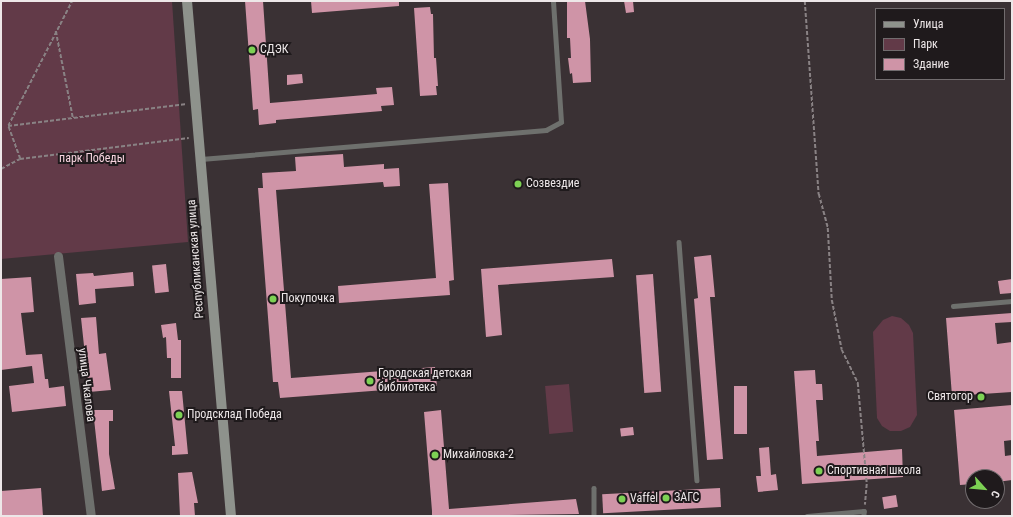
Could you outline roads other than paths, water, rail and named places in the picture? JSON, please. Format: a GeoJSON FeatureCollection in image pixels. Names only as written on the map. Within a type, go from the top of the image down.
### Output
{"type":"FeatureCollection","features":[{"type":"Feature","properties":{"kind":"street","name":"Республиканская улица"},"geometry":{"type":"LineString","coordinates":[[188,1],[231,516]]}},
{"type":"Feature","properties":{"kind":"street","name":"улица Чкалова"},"geometry":{"type":"LineString","coordinates":[[58,256],[91,516]]}},
{"type":"Feature","properties":{"kind":"lane"},"geometry":{"type":"LineString","coordinates":[[201,159],[546,130],[561,122],[553,1]]}},
{"type":"Feature","properties":{"kind":"lane"},"geometry":{"type":"LineString","coordinates":[[679,242],[697,480]]}},
{"type":"Feature","properties":{"kind":"lane"},"geometry":{"type":"LineString","coordinates":[[953,306],[1012,301]]}},
{"type":"Feature","properties":{"kind":"lane"},"geometry":{"type":"LineString","coordinates":[[594,488],[594,516]]}},
{"type":"Feature","properties":{"kind":"lane"},"geometry":{"type":"LineString","coordinates":[[806,516],[864,514]]}},
{"type":"Feature","properties":{"kind":"place","name":"СДЭК"},"geometry":{"type":"Point","coordinates":[252,50]}},
{"type":"Feature","properties":{"kind":"place","name":"Созвездие"},"geometry":{"type":"Point","coordinates":[518,184]}},
{"type":"Feature","properties":{"kind":"place","name":"Покупочка"},"geometry":{"type":"Point","coordinates":[273,299]}},
{"type":"Feature","properties":{"kind":"place","name":"Городская детская библиотека"},"geometry":{"type":"Point","coordinates":[370,381]}},
{"type":"Feature","properties":{"kind":"place","name":"Святогор"},"geometry":{"type":"Point","coordinates":[981,397]}},
{"type":"Feature","properties":{"kind":"place","name":"Продсклад Победа"},"geometry":{"type":"Point","coordinates":[179,415]}},
{"type":"Feature","properties":{"kind":"place","name":"Михайловка-2"},"geometry":{"type":"Point","coordinates":[435,455]}},
{"type":"Feature","properties":{"kind":"place","name":"Спортивная школа"},"geometry":{"type":"Point","coordinates":[819,471]}},
{"type":"Feature","properties":{"kind":"place","name":"ЗАГС"},"geometry":{"type":"Point","coordinates":[666,498]}},
{"type":"Feature","properties":{"kind":"place","name":"Vaffel"},"geometry":{"type":"Point","coordinates":[622,499]}},
{"type":"Feature","properties":{"kind":"park label","name":"парк Победы"},"geometry":{"type":"Point","coordinates":[92,159]}}]}
